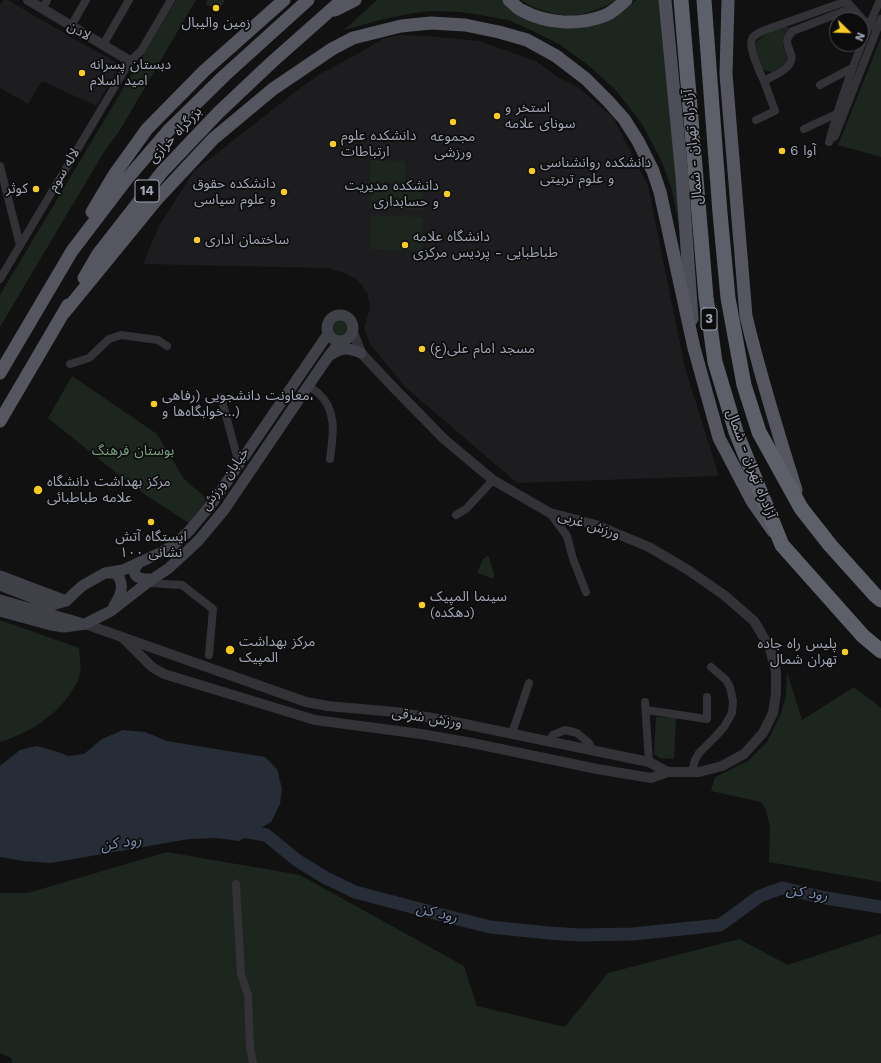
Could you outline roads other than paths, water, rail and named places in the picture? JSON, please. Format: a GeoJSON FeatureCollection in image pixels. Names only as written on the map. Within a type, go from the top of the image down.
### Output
{"type":"FeatureCollection","features":[{"type":"Feature","properties":{"kind":"highway"},"geometry":{"type":"LineString","coordinates":[[245,35],[275,0]]}},
{"type":"Feature","properties":{"kind":"highway"},"geometry":{"type":"LineString","coordinates":[[72,251],[114,175],[147,129],[204,71],[284,0]]}},
{"type":"Feature","properties":{"kind":"highway","name":"بزرگراه خرازی"},"geometry":{"type":"LineString","coordinates":[[0,373],[72,251],[126,180],[168,131],[224,76],[308,0]]}},
{"type":"Feature","properties":{"kind":"highway","name":"بزرگراه خرازی"},"geometry":{"type":"LineString","coordinates":[[0,421],[98,254],[162,172],[218,114],[272,62],[342,0]]}},
{"type":"Feature","properties":{"kind":"highway"},"geometry":{"type":"LineString","coordinates":[[328,13],[355,0]]}},
{"type":"Feature","properties":{"kind":"highway"},"geometry":{"type":"LineString","coordinates":[[509,0],[520,10],[541,18],[562,22],[585,21],[608,15],[626,0]]}},
{"type":"Feature","properties":{"kind":"highway","name":"آزادراه تهران - شمال"},"geometry":{"type":"LineString","coordinates":[[681,0],[706,297],[716,362],[736,432],[782,545],[863,636],[881,651]]}},
{"type":"Feature","properties":{"kind":"highway","name":"آزادراه تهران - شمال"},"geometry":{"type":"LineString","coordinates":[[704,0],[720,213],[728,290],[744,385],[759,432],[801,508],[830,545],[881,600]]}},
{"type":"Feature","properties":{"kind":"highway"},"geometry":{"type":"LineString","coordinates":[[728,0],[726,74],[746,316],[753,348],[801,508]]}},
{"type":"Feature","properties":{"kind":"highway"},"geometry":{"type":"LineString","coordinates":[[64,312],[158,198],[213,139],[272,89],[332,48],[353,38],[401,26],[431,23],[465,26],[499,32],[527,40],[556,56],[586,79],[624,119],[638,141],[653,171],[660,192],[694,348],[719,438],[752,501],[782,545]]}},
{"type":"Feature","properties":{"kind":"main road"},"geometry":{"type":"LineString","coordinates":[[665,0],[682,177],[694,348]]}},
{"type":"Feature","properties":{"kind":"main road"},"geometry":{"type":"LineString","coordinates":[[343,315],[350,320],[353,332],[348,339],[340,342],[333,340],[328,334],[328,322],[331,318],[343,315]]}},
{"type":"Feature","properties":{"kind":"main road","name":"خیابان ورزش"},"geometry":{"type":"LineString","coordinates":[[66,601],[82,586],[105,573],[123,570],[162,552],[176,544],[189,531],[213,502],[328,334]]}},
{"type":"Feature","properties":{"kind":"main road","name":"خیابان ورزش"},"geometry":{"type":"LineString","coordinates":[[0,611],[51,625],[64,627],[85,624],[111,611],[149,581],[169,568],[198,541],[224,510],[328,357],[340,342]]}},
{"type":"Feature","properties":{"kind":"main road"},"geometry":{"type":"LineString","coordinates":[[328,357],[337,351],[344,349],[353,349],[361,353]]}},
{"type":"Feature","properties":{"kind":"main road"},"geometry":{"type":"LineString","coordinates":[[140,562],[134,569],[135,575],[141,579],[149,581]]}},
{"type":"Feature","properties":{"kind":"main road"},"geometry":{"type":"LineString","coordinates":[[105,573],[114,573],[118,577],[122,587],[111,611]]}},
{"type":"Feature","properties":{"kind":"main road"},"geometry":{"type":"LineString","coordinates":[[0,576],[66,601]]}},
{"type":"Feature","properties":{"kind":"main road"},"geometry":{"type":"LineString","coordinates":[[0,585],[52,605],[66,601]]}},
{"type":"Feature","properties":{"kind":"main road"},"geometry":{"type":"LineString","coordinates":[[0,600],[85,624]]}},
{"type":"Feature","properties":{"kind":"street","name":"لادن"},"geometry":{"type":"LineString","coordinates":[[28,0],[45,4],[71,26],[130,61]]}},
{"type":"Feature","properties":{"kind":"street"},"geometry":{"type":"LineString","coordinates":[[71,26],[86,0]]}},
{"type":"Feature","properties":{"kind":"street"},"geometry":{"type":"LineString","coordinates":[[103,45],[129,0]]}},
{"type":"Feature","properties":{"kind":"street","name":"لاله سوم"},"geometry":{"type":"LineString","coordinates":[[0,279],[130,61],[141,51],[171,0]]}},
{"type":"Feature","properties":{"kind":"street"},"geometry":{"type":"LineString","coordinates":[[876,23],[852,68],[836,114],[829,142],[835,136],[876,23],[880,0]]}},
{"type":"Feature","properties":{"kind":"street"},"geometry":{"type":"LineString","coordinates":[[848,3],[864,21],[876,23]]}},
{"type":"Feature","properties":{"kind":"street"},"geometry":{"type":"LineString","coordinates":[[764,81],[785,69],[790,64],[792,59],[787,41],[788,36],[793,31],[848,3]]}},
{"type":"Feature","properties":{"kind":"street"},"geometry":{"type":"LineString","coordinates":[[756,120],[775,111],[755,62],[751,43],[752,38],[765,30],[848,3]]}},
{"type":"Feature","properties":{"kind":"street"},"geometry":{"type":"LineString","coordinates":[[820,85],[852,68]]}},
{"type":"Feature","properties":{"kind":"street"},"geometry":{"type":"LineString","coordinates":[[804,129],[836,114]]}},
{"type":"Feature","properties":{"kind":"street"},"geometry":{"type":"LineString","coordinates":[[0,166],[20,244]]}},
{"type":"Feature","properties":{"kind":"street","name":"ورزش غربی"},"geometry":{"type":"LineString","coordinates":[[353,332],[361,353],[394,388],[444,439],[493,480],[550,513],[596,525],[649,547],[688,570],[724,595],[754,621],[770,648],[776,672],[776,693],[773,713],[763,733]]}},
{"type":"Feature","properties":{"kind":"street"},"geometry":{"type":"LineString","coordinates":[[70,364],[89,358],[110,339],[121,335],[158,340],[167,346]]}},
{"type":"Feature","properties":{"kind":"street"},"geometry":{"type":"LineString","coordinates":[[308,386],[319,394],[327,403],[332,413],[334,433],[330,460]]}},
{"type":"Feature","properties":{"kind":"street"},"geometry":{"type":"LineString","coordinates":[[221,397],[239,464]]}},
{"type":"Feature","properties":{"kind":"street"},"geometry":{"type":"LineString","coordinates":[[456,515],[466,509],[493,480]]}},
{"type":"Feature","properties":{"kind":"street"},"geometry":{"type":"LineString","coordinates":[[550,513],[567,536],[573,559],[586,592]]}},
{"type":"Feature","properties":{"kind":"street"},"geometry":{"type":"LineString","coordinates":[[149,581],[182,586],[213,609],[209,655]]}},
{"type":"Feature","properties":{"kind":"street","name":"ورزش شرقی"},"geometry":{"type":"LineString","coordinates":[[85,624],[306,702],[328,706],[395,712],[445,720],[649,762],[668,772],[699,772],[722,766],[744,754],[763,733]]}},
{"type":"Feature","properties":{"kind":"street"},"geometry":{"type":"LineString","coordinates":[[122,637],[152,667],[164,674],[315,720],[421,734],[597,769],[651,778],[668,772]]}},
{"type":"Feature","properties":{"kind":"street"},"geometry":{"type":"LineString","coordinates":[[692,772],[695,760],[699,753],[724,727],[732,713],[733,701],[730,687],[726,680],[711,667]]}},
{"type":"Feature","properties":{"kind":"street"},"geometry":{"type":"LineString","coordinates":[[512,734],[529,683]]}},
{"type":"Feature","properties":{"kind":"street"},"geometry":{"type":"LineString","coordinates":[[649,762],[646,706],[707,719],[707,697]]}},
{"type":"Feature","properties":{"kind":"street"},"geometry":{"type":"LineString","coordinates":[[236,884],[241,974],[248,995],[250,1049],[253,1063]]}},
{"type":"Feature","properties":{"kind":"water"},"geometry":{"type":"Polygon","coordinates":[[[123,730],[145,732],[167,741],[265,757],[277,769],[282,789],[280,804],[271,822],[239,841],[216,838],[189,839],[51,863],[23,861],[0,857],[0,766],[20,750],[37,746],[68,756],[84,754],[102,739],[123,730]]]}},
{"type":"Feature","properties":{"kind":"waterway","name":"رود کن"},"geometry":{"type":"LineString","coordinates":[[236,831],[266,835],[298,861],[326,878],[355,892],[490,927],[579,935],[633,934],[720,925],[760,896],[782,888],[826,898],[881,907]]}},
{"type":"Feature","properties":{"kind":"place","name":"زمین والیبال"},"geometry":{"type":"Point","coordinates":[216,8]}},
{"type":"Feature","properties":{"kind":"place","name":"دبستان پسرانه امید اسلام"},"geometry":{"type":"Point","coordinates":[82,73]}},
{"type":"Feature","properties":{"kind":"place","name":"استخر و سونای علامه"},"geometry":{"type":"Point","coordinates":[497,116]}},
{"type":"Feature","properties":{"kind":"place","name":"مجموعه ورزشی"},"geometry":{"type":"Point","coordinates":[453,122]}},
{"type":"Feature","properties":{"kind":"place","name":"دانشکده علوم ارتباطات"},"geometry":{"type":"Point","coordinates":[333,144]}},
{"type":"Feature","properties":{"kind":"place","name":"آوا 6"},"geometry":{"type":"Point","coordinates":[782,151]}},
{"type":"Feature","properties":{"kind":"place","name":"دانشکده روانشناسی و علوم تربیتی"},"geometry":{"type":"Point","coordinates":[532,171]}},
{"type":"Feature","properties":{"kind":"place","name":"کوثر"},"geometry":{"type":"Point","coordinates":[36,189]}},
{"type":"Feature","properties":{"kind":"place","name":"دانشکده حقوق و علوم سیاسی"},"geometry":{"type":"Point","coordinates":[284,192]}},
{"type":"Feature","properties":{"kind":"place","name":"دانشکده مدیریت و حسابداری"},"geometry":{"type":"Point","coordinates":[447,194]}},
{"type":"Feature","properties":{"kind":"place","name":"ساختمان اداری"},"geometry":{"type":"Point","coordinates":[197,240]}},
{"type":"Feature","properties":{"kind":"place","name":"دانشگاه علامه طباطبایی - پردیس مرکزی"},"geometry":{"type":"Point","coordinates":[405,245]}},
{"type":"Feature","properties":{"kind":"place","name":"مسجد امام علی(ع)"},"geometry":{"type":"Point","coordinates":[422,349]}},
{"type":"Feature","properties":{"kind":"place","name":"معاونت دانشجویی (رفاهی، خوابگاه‌ها و...)"},"geometry":{"type":"Point","coordinates":[154,404]}},
{"type":"Feature","properties":{"kind":"place","name":"مرکز بهداشت دانشگاه علامه طباطبائی"},"geometry":{"type":"Point","coordinates":[38,490]}},
{"type":"Feature","properties":{"kind":"place","name":"ایستگاه آتش نشانی ۱۰۰"},"geometry":{"type":"Point","coordinates":[151,522]}},
{"type":"Feature","properties":{"kind":"place","name":"سینما المپیک (دهکده)"},"geometry":{"type":"Point","coordinates":[422,605]}},
{"type":"Feature","properties":{"kind":"place","name":"مرکز بهداشت المپیک"},"geometry":{"type":"Point","coordinates":[230,650]}},
{"type":"Feature","properties":{"kind":"place","name":"پلیس راه جاده تهران شمال"},"geometry":{"type":"Point","coordinates":[845,652]}},
{"type":"Feature","properties":{"kind":"park label","name":"بوستان فرهنگ"},"geometry":{"type":"Point","coordinates":[133,451]}}]}
